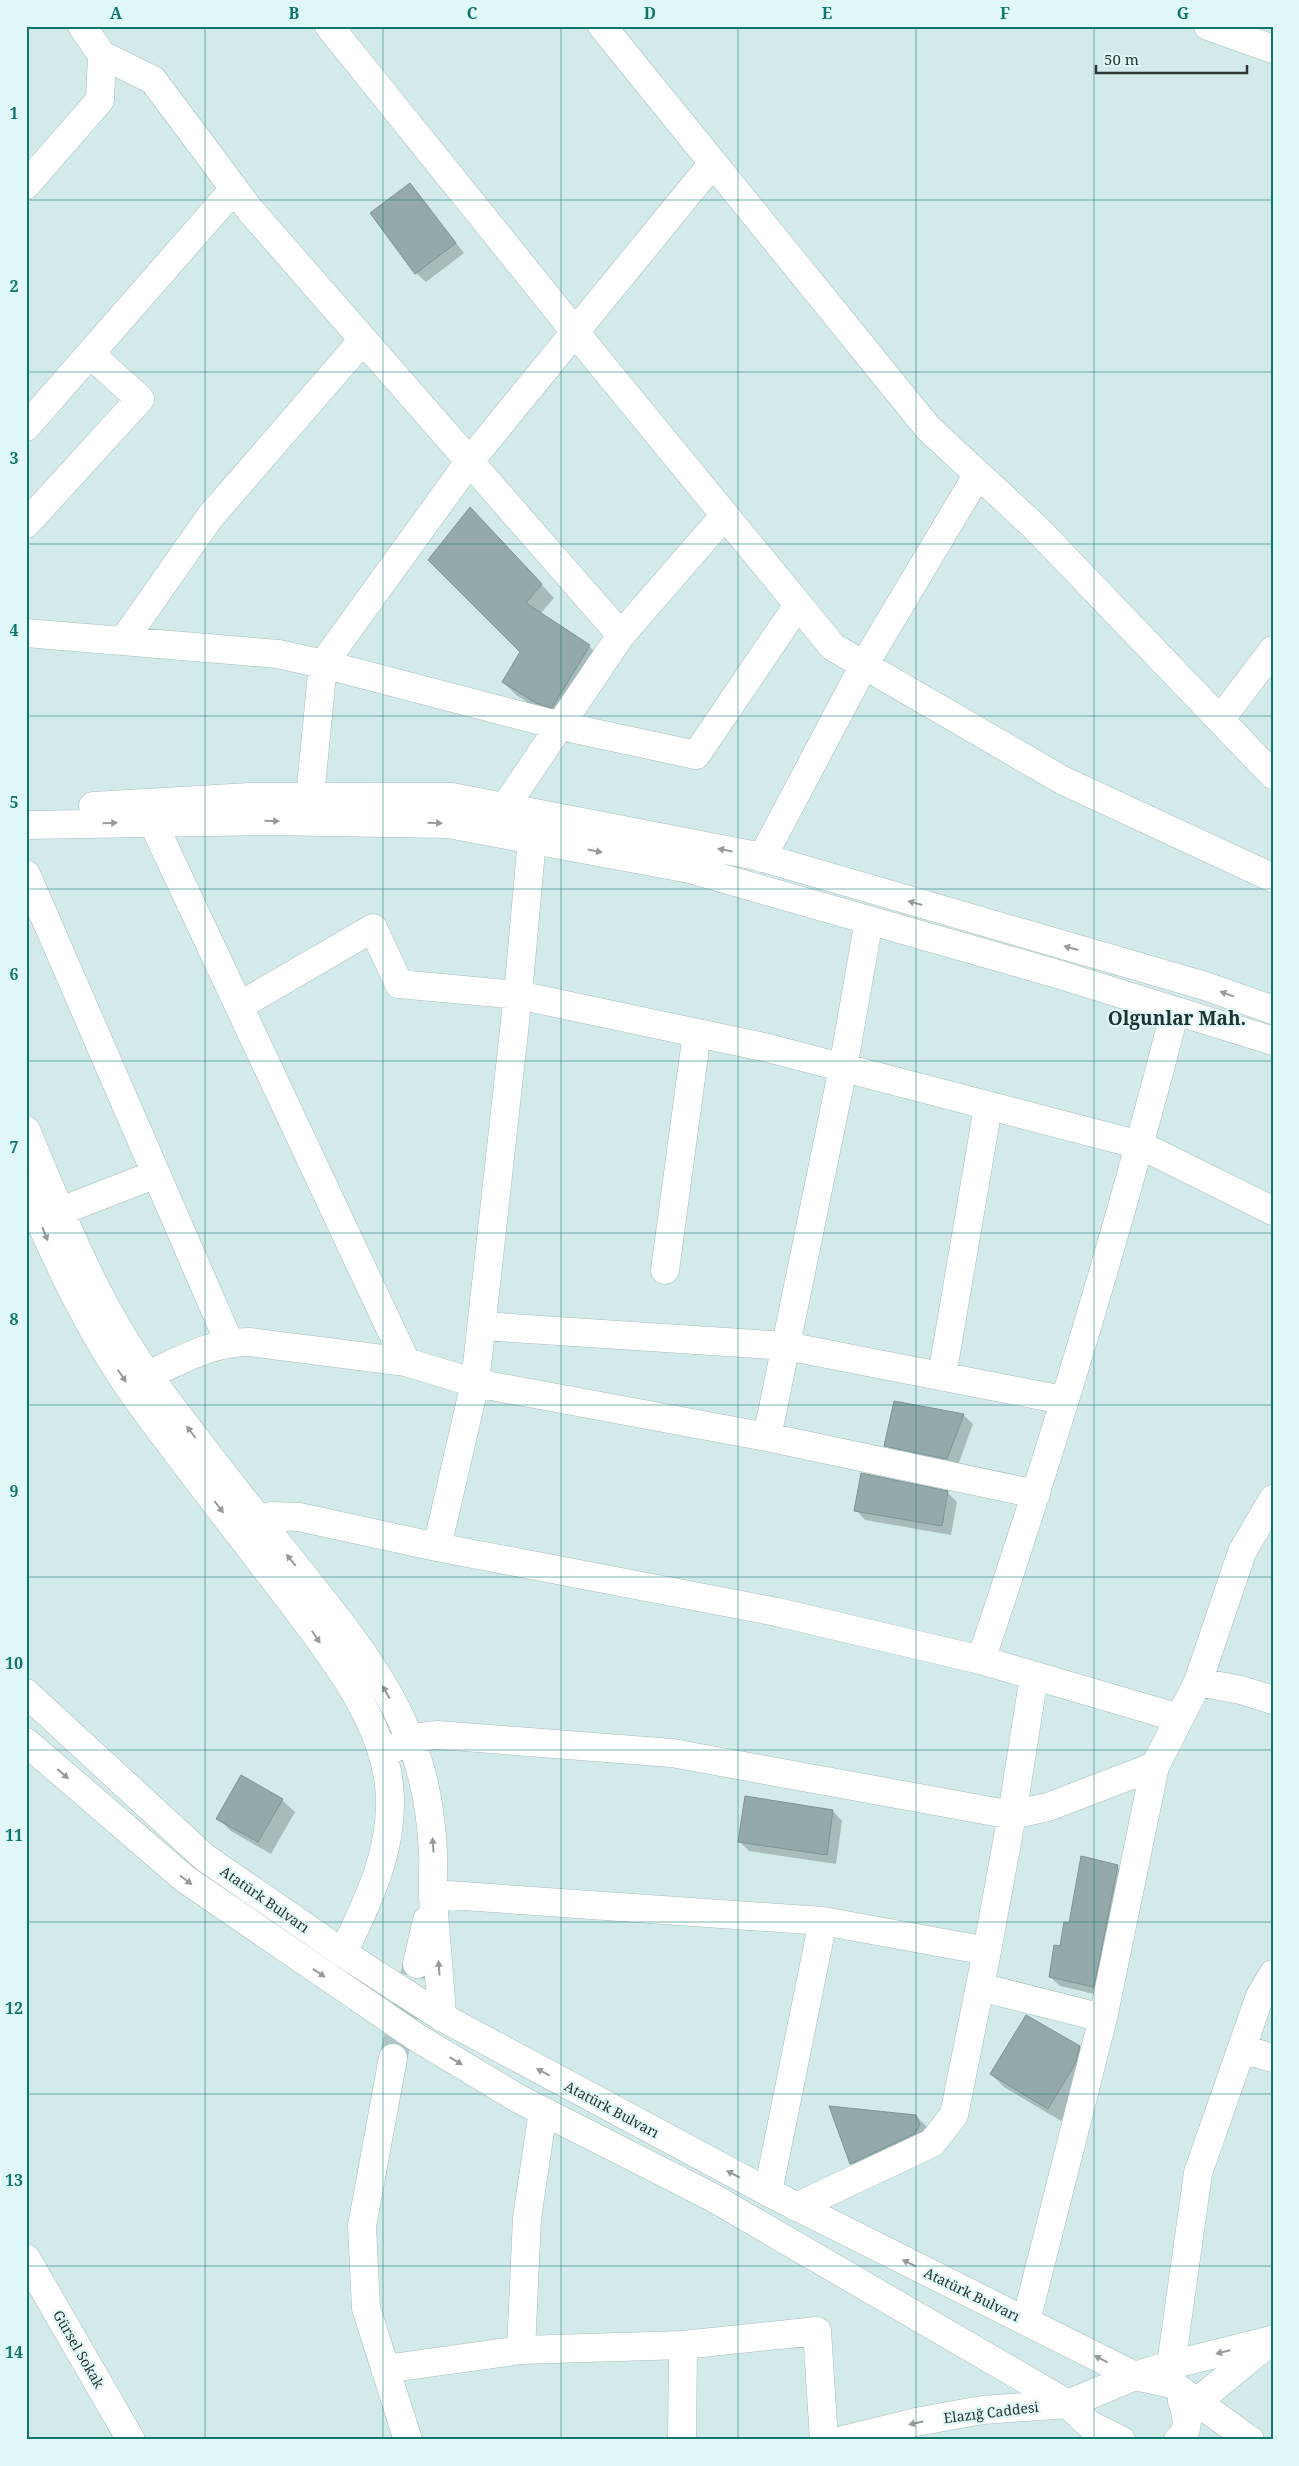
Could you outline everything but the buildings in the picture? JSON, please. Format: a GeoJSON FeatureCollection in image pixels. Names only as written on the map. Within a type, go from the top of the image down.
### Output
{"type":"FeatureCollection","features":[{"type":"Feature","properties":{"kind":"street"},"geometry":{"type":"LineString","coordinates":[[82,26],[102,55],[153,80],[250,210],[620,635]]}},
{"type":"Feature","properties":{"kind":"street"},"geometry":{"type":"LineString","coordinates":[[329,26],[574,331],[833,647],[1062,780],[1273,878]]}},
{"type":"Feature","properties":{"kind":"street"},"geometry":{"type":"LineString","coordinates":[[602,26],[928,428],[1036,528],[1273,775]]}},
{"type":"Feature","properties":{"kind":"street"},"geometry":{"type":"LineString","coordinates":[[1208,26],[1273,49]]}},
{"type":"Feature","properties":{"kind":"street"},"geometry":{"type":"LineString","coordinates":[[26,186],[100,100],[102,55]]}},
{"type":"Feature","properties":{"kind":"street"},"geometry":{"type":"LineString","coordinates":[[310,797],[323,664],[469,462],[713,163]]}},
{"type":"Feature","properties":{"kind":"street"},"geometry":{"type":"LineString","coordinates":[[26,428],[234,189]]}},
{"type":"Feature","properties":{"kind":"street"},"geometry":{"type":"LineString","coordinates":[[123,641],[210,516],[363,340]]}},
{"type":"Feature","properties":{"kind":"street"},"geometry":{"type":"LineString","coordinates":[[26,524],[140,400],[90,354]]}},
{"type":"Feature","properties":{"kind":"street"},"geometry":{"type":"LineString","coordinates":[[762,858],[864,664],[978,474]]}},
{"type":"Feature","properties":{"kind":"street"},"geometry":{"type":"LineString","coordinates":[[505,807],[561,726],[620,635],[725,515]]}},
{"type":"Feature","properties":{"kind":"street"},"geometry":{"type":"LineString","coordinates":[[26,633],[278,654],[561,726],[696,755],[798,604]]}},
{"type":"Feature","properties":{"kind":"street"},"geometry":{"type":"LineString","coordinates":[[1220,720],[1273,650]]}},
{"type":"Feature","properties":{"kind":"street"},"geometry":{"type":"LineString","coordinates":[[26,809],[250,797],[452,797],[762,858],[1205,986],[1273,1010]]}},
{"type":"Feature","properties":{"kind":"street"},"geometry":{"type":"LineString","coordinates":[[26,825],[266,821],[448,824],[690,869],[1054,973],[1273,1041]]}},
{"type":"Feature","properties":{"kind":"street"},"geometry":{"type":"LineString","coordinates":[[153,822],[406,1362]]}},
{"type":"Feature","properties":{"kind":"street"},"geometry":{"type":"LineString","coordinates":[[437,1547],[475,1382],[518,995],[532,839]]}},
{"type":"Feature","properties":{"kind":"street"},"geometry":{"type":"LineString","coordinates":[[26,874],[229,1342]]}},
{"type":"Feature","properties":{"kind":"street"},"geometry":{"type":"LineString","coordinates":[[767,1437],[843,1068],[869,920]]}},
{"type":"Feature","properties":{"kind":"street"},"geometry":{"type":"LineString","coordinates":[[239,1006],[373,928],[400,984],[518,995],[768,1048],[988,1107],[1140,1145],[1273,1211]]}},
{"type":"Feature","properties":{"kind":"street"},"geometry":{"type":"LineString","coordinates":[[981,1660],[1036,1494],[1140,1145],[1175,1011]]}},
{"type":"Feature","properties":{"kind":"street"},"geometry":{"type":"LineString","coordinates":[[665,1270],[697,1033]]}},
{"type":"Feature","properties":{"kind":"street"},"geometry":{"type":"LineString","coordinates":[[942,1376],[988,1107]]}},
{"type":"Feature","properties":{"kind":"street"},"geometry":{"type":"LineString","coordinates":[[26,1130],[92,1278],[117,1326],[247,1523],[307,1624],[371,1720],[383,1753],[390,1786],[390,1817],[385,1849],[362,1914],[343,1953]]}},
{"type":"Feature","properties":{"kind":"street"},"geometry":{"type":"LineString","coordinates":[[61,1210],[156,1174]]}},
{"type":"Feature","properties":{"kind":"street"},"geometry":{"type":"LineString","coordinates":[[26,1189],[53,1253],[77,1302],[109,1358],[140,1402],[360,1649],[385,1690],[411,1741],[425,1788],[431,1820],[434,1853],[433,1894],[442,2017]]}},
{"type":"Feature","properties":{"kind":"street"},"geometry":{"type":"LineString","coordinates":[[482,1326],[786,1346],[1064,1400]]}},
{"type":"Feature","properties":{"kind":"street"},"geometry":{"type":"LineString","coordinates":[[148,1375],[216,1345],[229,1342],[249,1342],[406,1362],[475,1382],[767,1437],[1036,1494]]}},
{"type":"Feature","properties":{"kind":"street"},"geometry":{"type":"LineString","coordinates":[[1026,2321],[1103,2018],[1155,1766],[1198,1682],[1242,1552],[1273,1499]]}},
{"type":"Feature","properties":{"kind":"street"},"geometry":{"type":"LineString","coordinates":[[247,1523],[284,1515],[299,1516],[437,1547],[777,1612],[981,1660],[1179,1718]]}},
{"type":"Feature","properties":{"kind":"street"},"geometry":{"type":"LineString","coordinates":[[796,2207],[932,2143],[954,2115],[1012,1815],[1034,1676]]}},
{"type":"Feature","properties":{"kind":"street"},"geometry":{"type":"LineString","coordinates":[[1198,1682],[1241,1690],[1273,1700]]}},
{"type":"Feature","properties":{"kind":"street","name":"Atatürk Bulvarı"},"geometry":{"type":"LineString","coordinates":[[26,1693],[204,1857],[343,1953],[442,2017],[796,2207],[1135,2376],[1171,2374],[1188,2420],[1250,2440]]}},
{"type":"Feature","properties":{"kind":"street"},"geometry":{"type":"LineString","coordinates":[[383,1753],[411,1741],[438,1735],[672,1753],[1012,1815],[1048,1807],[1155,1766]]}},
{"type":"Feature","properties":{"kind":"street"},"geometry":{"type":"LineString","coordinates":[[26,1742],[185,1879],[416,2037],[543,2111],[710,2196],[1068,2404],[1090,2425],[1120,2440]]}},
{"type":"Feature","properties":{"kind":"street"},"geometry":{"type":"LineString","coordinates":[[433,1894],[823,1921],[987,1951]]}},
{"type":"Feature","properties":{"kind":"street"},"geometry":{"type":"LineString","coordinates":[[418,1964],[433,1894]]}},
{"type":"Feature","properties":{"kind":"street"},"geometry":{"type":"LineString","coordinates":[[768,2192],[823,1921]]}},
{"type":"Feature","properties":{"kind":"street"},"geometry":{"type":"LineString","coordinates":[[1272,2340],[1171,2374],[1198,2174],[1260,1996],[1273,1974]]}},
{"type":"Feature","properties":{"kind":"street"},"geometry":{"type":"LineString","coordinates":[[980,1987],[1103,2018]]}},
{"type":"Feature","properties":{"kind":"street"},"geometry":{"type":"LineString","coordinates":[[1242,2049],[1273,2058]]}},
{"type":"Feature","properties":{"kind":"street"},"geometry":{"type":"LineString","coordinates":[[393,2058],[362,2226],[366,2308],[408,2440]]}},
{"type":"Feature","properties":{"kind":"street"},"geometry":{"type":"LineString","coordinates":[[521,2350],[527,2218],[543,2111]]}},
{"type":"Feature","properties":{"kind":"street","name":"Gürsel Sokak"},"geometry":{"type":"LineString","coordinates":[[31,2275],[131,2440]]}},
{"type":"Feature","properties":{"kind":"street"},"geometry":{"type":"LineString","coordinates":[[385,2369],[521,2350],[683,2345],[817,2331],[824,2440]]}},
{"type":"Feature","properties":{"kind":"street"},"geometry":{"type":"LineString","coordinates":[[1188,2420],[1272,2340]]}},
{"type":"Feature","properties":{"kind":"street"},"geometry":{"type":"LineString","coordinates":[[682,2440],[683,2345]]}},
{"type":"Feature","properties":{"kind":"street","name":"Elazığ Caddesi"},"geometry":{"type":"LineString","coordinates":[[843,2440],[916,2422],[982,2410],[1068,2404],[1135,2376]]}},
{"type":"Feature","properties":{"kind":"tunnel"},"geometry":{"type":"LineString","coordinates":[[393,2058],[417,1964]]}},
{"type":"Feature","properties":{"kind":"district","name":"Olgunlar Mah."},"geometry":{"type":"Point","coordinates":[1177,1018]}}]}
